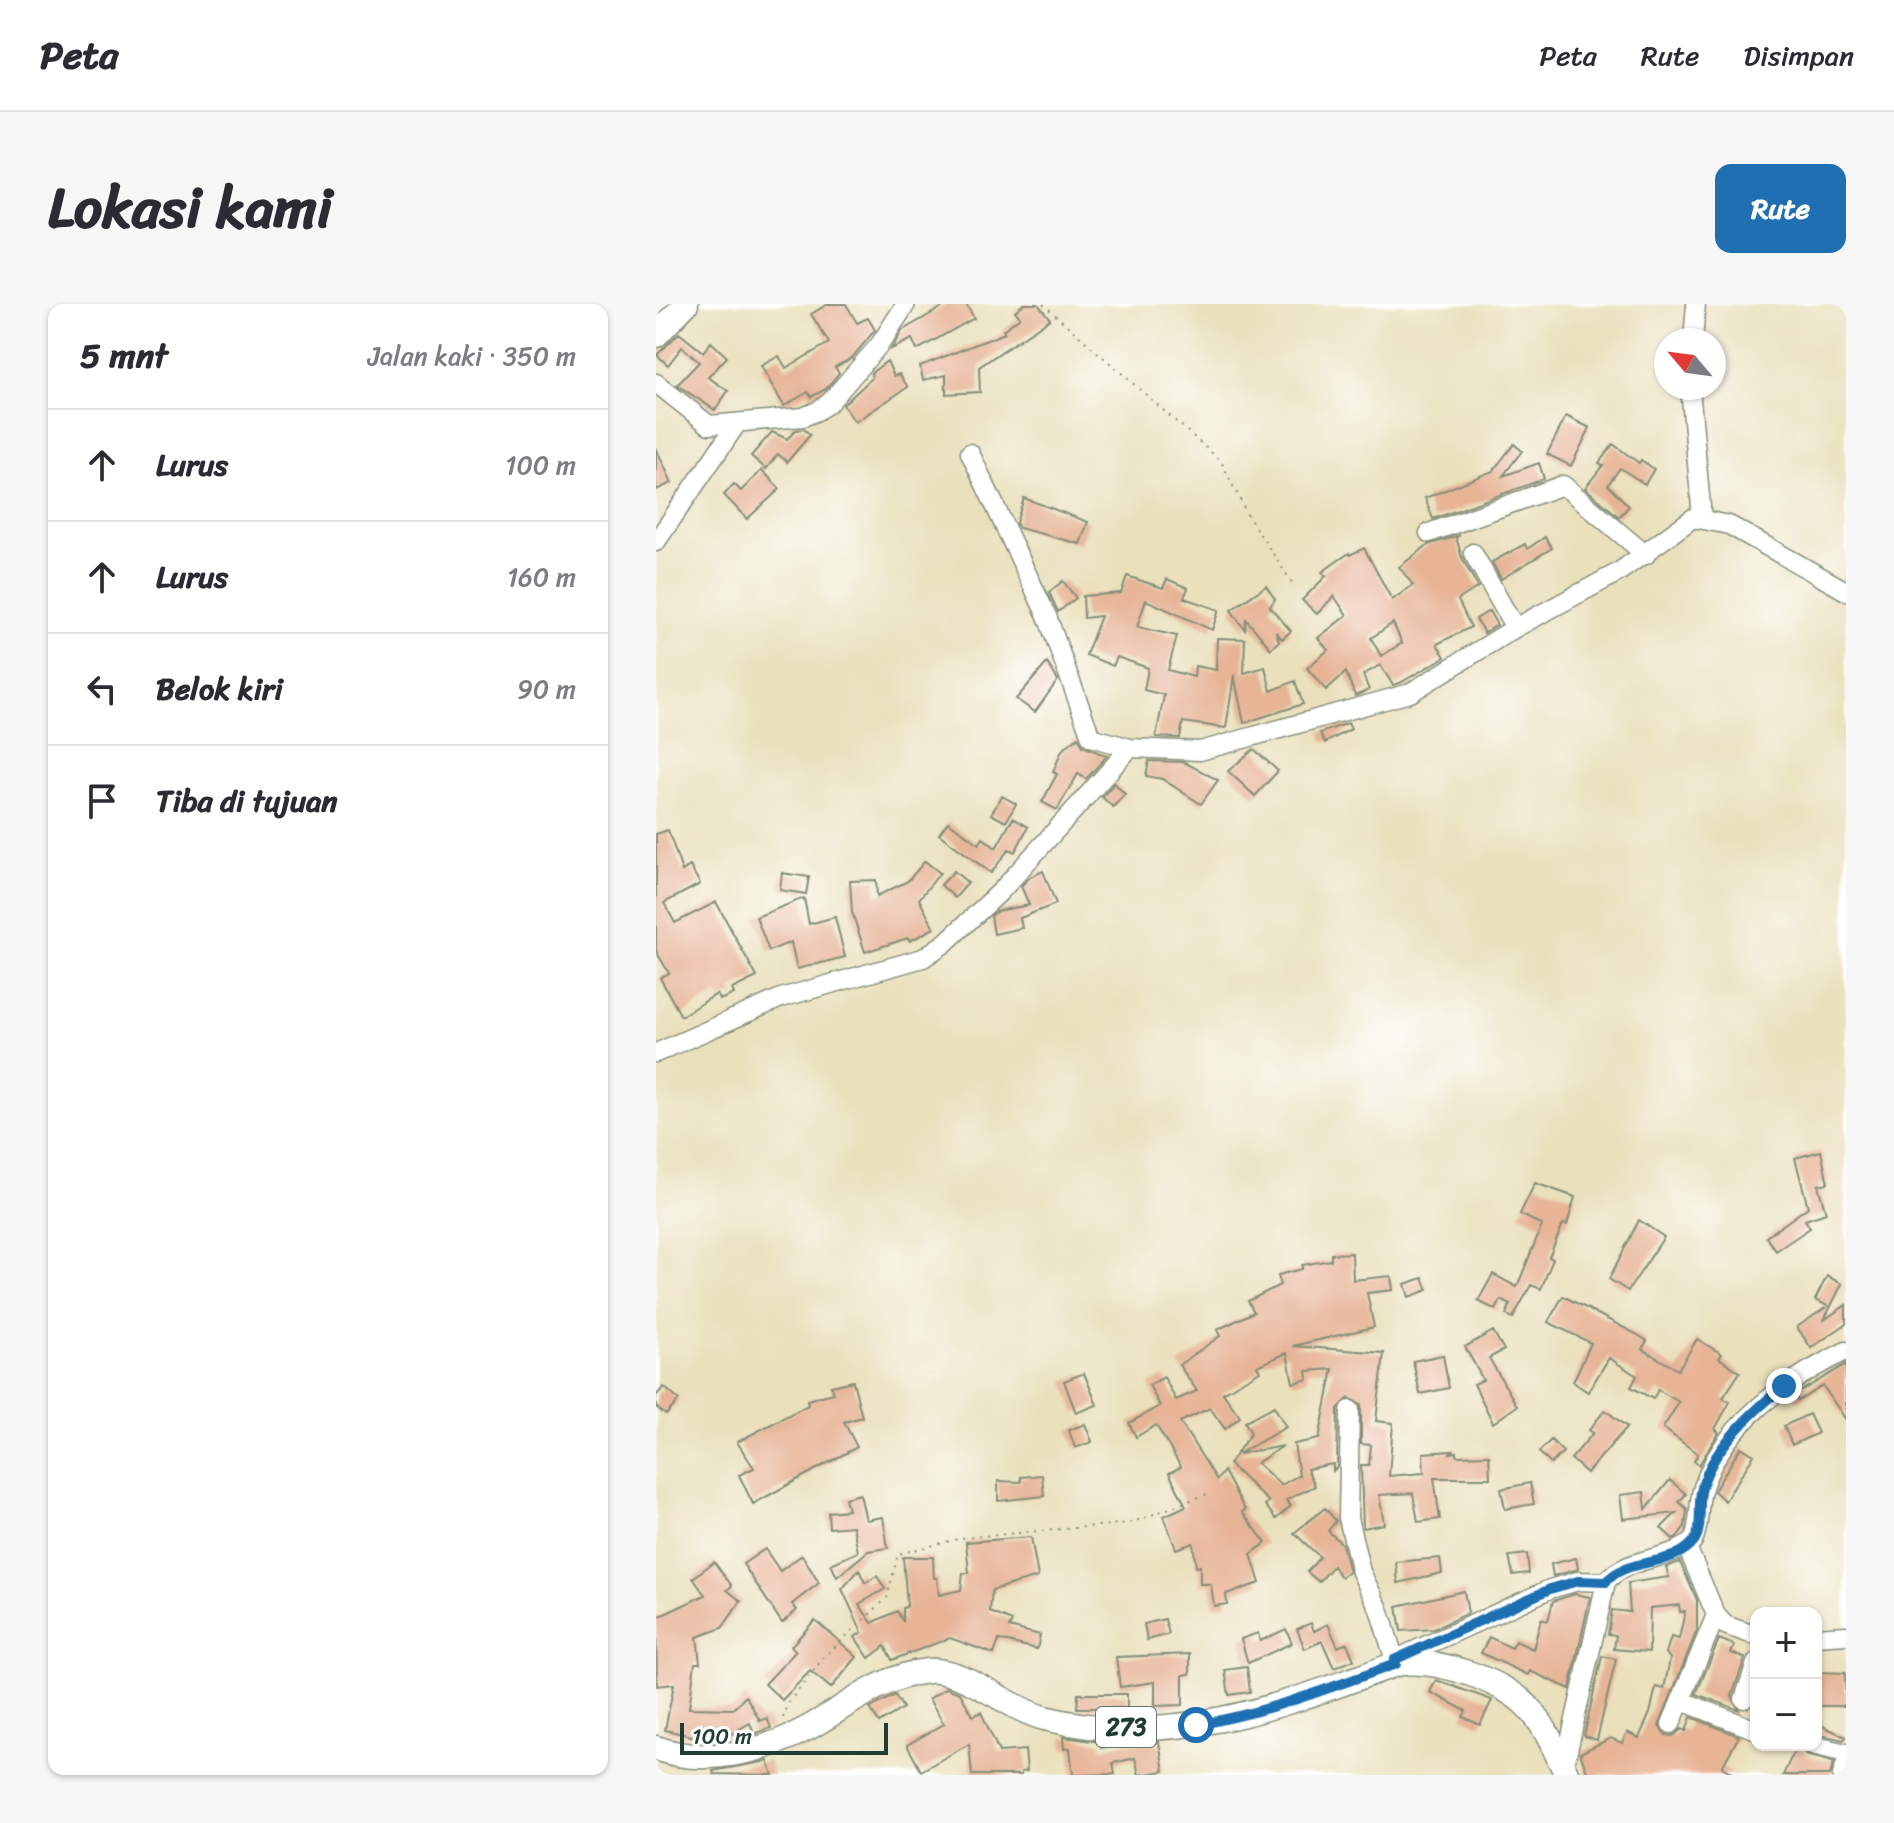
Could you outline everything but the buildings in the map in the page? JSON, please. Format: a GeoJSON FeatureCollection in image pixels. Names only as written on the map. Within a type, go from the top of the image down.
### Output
{"type":"FeatureCollection","features":[{"type":"Feature","properties":{"kind":"main road"},"geometry":{"type":"LineString","coordinates":[[656,335],[686,304]]}},
{"type":"Feature","properties":{"kind":"main road","name":"273"},"geometry":{"type":"LineString","coordinates":[[656,1748],[704,1756],[776,1743],[882,1685],[929,1671],[950,1674],[1023,1712],[1068,1724],[1105,1728],[1161,1727],[1248,1716],[1395,1662],[1417,1660],[1446,1667],[1518,1697],[1541,1724],[1565,1772]]}},
{"type":"Feature","properties":{"kind":"street"},"geometry":{"type":"LineString","coordinates":[[656,383],[709,425],[803,417],[829,403],[880,344],[906,304]]}},
{"type":"Feature","properties":{"kind":"street"},"geometry":{"type":"LineString","coordinates":[[1694,328],[1696,304]]}},
{"type":"Feature","properties":{"kind":"street"},"geometry":{"type":"LineString","coordinates":[[1691,400],[1702,518]]}},
{"type":"Feature","properties":{"kind":"street"},"geometry":{"type":"LineString","coordinates":[[656,542],[736,425]]}},
{"type":"Feature","properties":{"kind":"street"},"geometry":{"type":"LineString","coordinates":[[970,453],[1047,616],[1091,737],[1130,748],[1200,751],[1380,703],[1440,677],[1515,628],[1601,583],[1646,555],[1680,524],[1702,518],[1729,525],[1846,591]]}},
{"type":"Feature","properties":{"kind":"street"},"geometry":{"type":"LineString","coordinates":[[1429,533],[1563,485],[1646,555]]}},
{"type":"Feature","properties":{"kind":"street"},"geometry":{"type":"LineString","coordinates":[[1473,553],[1515,628]]}},
{"type":"Feature","properties":{"kind":"street"},"geometry":{"type":"LineString","coordinates":[[656,1053],[781,998],[923,958],[945,943],[1000,892],[1130,748]]}},
{"type":"Feature","properties":{"kind":"street"},"geometry":{"type":"LineString","coordinates":[[1350,1410],[1348,1518],[1361,1572],[1379,1609],[1395,1662],[1550,1589],[1578,1581],[1606,1582],[1628,1566],[1687,1547],[1697,1534],[1701,1490],[1712,1465],[1733,1438],[1763,1403],[1784,1386],[1846,1351]]}},
{"type":"Feature","properties":{"kind":"street"},"geometry":{"type":"LineString","coordinates":[[1687,1547],[1716,1615],[1725,1625],[1750,1634]]}},
{"type":"Feature","properties":{"kind":"street"},"geometry":{"type":"LineString","coordinates":[[1565,1772],[1606,1582]]}},
{"type":"Feature","properties":{"kind":"street"},"geometry":{"type":"LineString","coordinates":[[1671,1724],[1716,1615]]}},
{"type":"Feature","properties":{"kind":"street"},"geometry":{"type":"LineString","coordinates":[[1822,1637],[1846,1635]]}},
{"type":"Feature","properties":{"kind":"street"},"geometry":{"type":"LineString","coordinates":[[1744,1699],[1751,1679]]}},
{"type":"Feature","properties":{"kind":"street"},"geometry":{"type":"LineString","coordinates":[[1682,1701],[1750,1728]]}},
{"type":"Feature","properties":{"kind":"street"},"geometry":{"type":"LineString","coordinates":[[1822,1747],[1846,1753]]}},
{"type":"Feature","properties":{"kind":"street"},"geometry":{"type":"LineString","coordinates":[[1842,1775],[1846,1763]]}},
{"type":"Feature","properties":{"kind":"path"},"geometry":{"type":"LineString","coordinates":[[1043,304],[1221,461],[1249,518],[1293,584]]}},
{"type":"Feature","properties":{"kind":"path"},"geometry":{"type":"LineString","coordinates":[[776,1743],[789,1702],[810,1674],[842,1637],[887,1598],[893,1561],[898,1554],[962,1538],[1130,1523],[1207,1494]]}},
{"type":"Feature","properties":{"kind":"route"},"geometry":{"type":"LineString","coordinates":[[1196,1725],[1248,1716],[1315,1695],[1396,1664],[1394,1660],[1550,1589],[1578,1581],[1606,1582],[1628,1566],[1687,1547],[1697,1534],[1701,1490],[1712,1465],[1763,1403],[1784,1386]]}}]}
